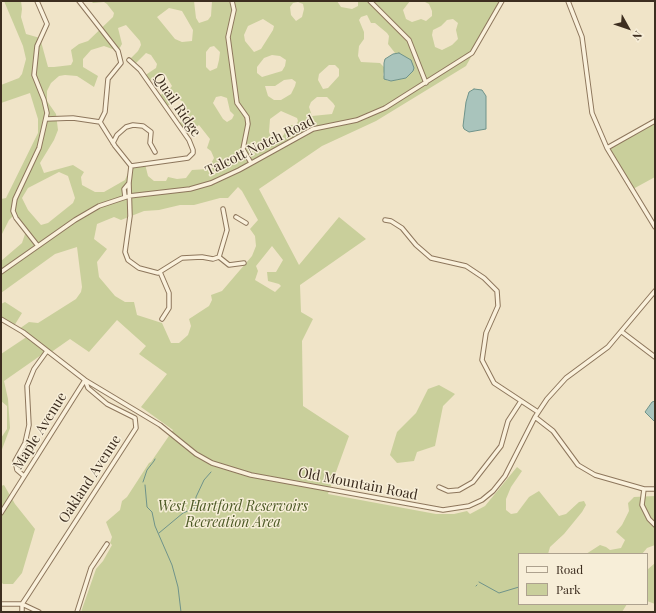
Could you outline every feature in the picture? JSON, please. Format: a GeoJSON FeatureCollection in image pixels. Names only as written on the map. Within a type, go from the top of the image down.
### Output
{"type":"FeatureCollection","features":[{"type":"Feature","properties":{"kind":"street"},"geometry":{"type":"LineString","coordinates":[[37,1],[47,24],[37,46],[34,75],[44,100],[46,119],[39,148],[14,206],[16,218],[38,246]]}},
{"type":"Feature","properties":{"kind":"street"},"geometry":{"type":"LineString","coordinates":[[79,1],[118,51],[121,63],[108,79],[105,112],[100,122]]}},
{"type":"Feature","properties":{"kind":"street"},"geometry":{"type":"LineString","coordinates":[[232,1],[234,10],[228,37],[237,103],[247,117],[248,124],[243,149],[251,163]]}},
{"type":"Feature","properties":{"kind":"street"},"geometry":{"type":"LineString","coordinates":[[370,1],[409,40],[426,83]]}},
{"type":"Feature","properties":{"kind":"street","name":"Talcott Notch Road"},"geometry":{"type":"LineString","coordinates":[[1,272],[88,212],[108,202],[128,196],[201,186],[224,178],[313,129],[343,124],[372,114],[426,83],[472,53],[502,1]]}},
{"type":"Feature","properties":{"kind":"street"},"geometry":{"type":"LineString","coordinates":[[568,1],[582,38],[592,113],[607,148],[655,227]]}},
{"type":"Feature","properties":{"kind":"street","name":"Quail Ridge"},"geometry":{"type":"LineString","coordinates":[[129,60],[140,70],[189,140],[193,150],[193,153],[188,158],[131,166]]}},
{"type":"Feature","properties":{"kind":"street"},"geometry":{"type":"LineString","coordinates":[[46,119],[73,118],[100,122]]}},
{"type":"Feature","properties":{"kind":"street"},"geometry":{"type":"LineString","coordinates":[[607,148],[655,121]]}},
{"type":"Feature","properties":{"kind":"street"},"geometry":{"type":"LineString","coordinates":[[100,122],[113,143],[131,166],[128,196],[130,216],[125,252],[128,260],[139,268],[160,272],[182,258],[202,257],[213,259],[219,257]]}},
{"type":"Feature","properties":{"kind":"street"},"geometry":{"type":"LineString","coordinates":[[109,137],[117,135],[130,125],[143,126],[151,132],[150,143],[155,152]]}},
{"type":"Feature","properties":{"kind":"street"},"geometry":{"type":"LineString","coordinates":[[113,143],[117,135]]}},
{"type":"Feature","properties":{"kind":"street"},"geometry":{"type":"LineString","coordinates":[[219,257],[227,230],[223,209]]}},
{"type":"Feature","properties":{"kind":"street"},"geometry":{"type":"LineString","coordinates":[[236,217],[246,223]]}},
{"type":"Feature","properties":{"kind":"street"},"geometry":{"type":"LineString","coordinates":[[385,220],[391,221],[402,228],[431,258],[466,266],[484,278],[497,291],[498,306],[486,333],[482,360],[494,383],[538,412]]}},
{"type":"Feature","properties":{"kind":"street"},"geometry":{"type":"LineString","coordinates":[[219,257],[230,265],[244,263]]}},
{"type":"Feature","properties":{"kind":"street"},"geometry":{"type":"LineString","coordinates":[[160,272],[169,293],[169,308],[162,318]]}},
{"type":"Feature","properties":{"kind":"street","name":"Old Mountain Road"},"geometry":{"type":"LineString","coordinates":[[1,318],[23,332],[85,380],[160,425],[196,454],[226,468],[250,475],[443,510],[469,506],[482,500],[493,491],[505,476],[538,412],[558,385],[604,351],[622,332],[655,291]]}},
{"type":"Feature","properties":{"kind":"street"},"geometry":{"type":"LineString","coordinates":[[622,332],[655,356]]}},
{"type":"Feature","properties":{"kind":"street"},"geometry":{"type":"LineString","coordinates":[[24,476],[17,470],[15,461],[25,443],[29,425],[27,386],[34,369],[47,350]]}},
{"type":"Feature","properties":{"kind":"street","name":"Maple Avenue"},"geometry":{"type":"LineString","coordinates":[[1,513],[85,380]]}},
{"type":"Feature","properties":{"kind":"street","name":"Oakland Avenue"},"geometry":{"type":"LineString","coordinates":[[22,604],[136,428],[135,418],[107,404],[88,388],[85,380]]}},
{"type":"Feature","properties":{"kind":"street"},"geometry":{"type":"LineString","coordinates":[[439,487],[448,491],[459,490],[473,482],[501,446],[508,421],[521,401]]}},
{"type":"Feature","properties":{"kind":"street"},"geometry":{"type":"LineString","coordinates":[[535,417],[553,431],[578,465],[595,475],[644,490],[655,490]]}},
{"type":"Feature","properties":{"kind":"street"},"geometry":{"type":"LineString","coordinates":[[644,490],[642,505],[649,519],[655,525]]}},
{"type":"Feature","properties":{"kind":"street"},"geometry":{"type":"LineString","coordinates":[[77,612],[91,568],[108,544]]}},
{"type":"Feature","properties":{"kind":"street"},"geometry":{"type":"LineString","coordinates":[[1,604],[22,604],[40,612]]}},
{"type":"Feature","properties":{"kind":"street"},"geometry":{"type":"LineString","coordinates":[[22,604],[22,612]]}},
{"type":"Feature","properties":{"kind":"green space","name":"West Hartford Reservoirs Recreation Area"},"geometry":{"type":"Polygon","coordinates":[[[4,1],[21,1],[21,17],[26,34],[40,38],[48,67],[54,67],[71,65],[73,61],[71,50],[79,44],[88,41],[113,17],[114,13],[107,4],[104,2],[93,3],[91,1],[194,1],[196,18],[199,23],[208,20],[211,16],[212,1],[337,1],[341,7],[352,9],[358,6],[358,1],[410,1],[403,10],[406,19],[412,22],[421,19],[426,21],[432,16],[432,11],[429,4],[423,1],[502,1],[466,66],[376,121],[322,146],[259,189],[299,265],[339,217],[366,239],[300,285],[301,312],[313,319],[302,341],[303,406],[349,436],[328,494],[436,514],[454,514],[467,511],[470,514],[485,506],[517,467],[522,471],[511,487],[506,499],[506,510],[511,514],[517,513],[529,497],[539,491],[559,516],[566,514],[579,502],[584,501],[586,505],[564,534],[550,547],[548,553],[518,553],[518,605],[626,605],[622,612],[81,612],[96,569],[103,561],[112,545],[110,543],[112,537],[106,522],[120,510],[122,501],[127,497],[173,430],[141,407],[167,374],[139,354],[146,346],[117,320],[89,352],[70,339],[50,353],[47,351],[4,381],[8,399],[10,428],[1,452],[1,438],[7,429],[7,406],[1,401],[1,354],[28,336],[19,329],[29,322],[38,323],[76,299],[81,292],[82,287],[77,247],[55,254],[1,293],[1,261],[22,243],[25,234],[29,232],[14,215],[9,220],[1,236],[1,199],[6,198],[38,133],[38,119],[30,93],[1,103],[1,85],[19,78],[22,74],[26,59],[23,46],[4,1]],[[298,2],[293,3],[290,7],[291,15],[296,21],[302,17],[304,9],[303,4],[298,2]],[[169,8],[157,17],[175,39],[182,42],[192,41],[193,30],[182,11],[169,8]],[[367,15],[361,17],[359,20],[364,32],[364,39],[359,46],[358,56],[361,62],[380,63],[385,68],[383,75],[388,81],[406,78],[399,53],[395,53],[388,44],[389,36],[387,33],[375,23],[371,23],[367,15]],[[263,19],[248,26],[244,35],[245,41],[254,52],[261,49],[274,26],[263,19]],[[453,19],[447,20],[441,26],[433,30],[432,35],[435,47],[442,50],[452,45],[458,39],[456,30],[458,23],[453,19]],[[126,25],[118,28],[122,44],[118,51],[104,46],[91,50],[83,59],[83,67],[98,76],[94,87],[77,76],[59,76],[51,83],[47,91],[47,101],[56,114],[58,130],[54,140],[40,163],[44,173],[73,165],[84,172],[81,177],[82,185],[95,192],[104,192],[125,180],[131,166],[145,164],[148,176],[154,181],[166,181],[168,177],[177,179],[186,178],[192,170],[208,169],[214,158],[211,151],[207,148],[210,139],[199,125],[186,135],[178,124],[189,116],[182,101],[178,99],[166,107],[158,96],[167,92],[172,86],[166,76],[161,74],[148,82],[144,76],[156,68],[157,64],[151,55],[146,53],[134,65],[129,60],[138,51],[141,45],[140,41],[126,25]],[[214,46],[210,47],[206,52],[206,67],[210,71],[217,68],[220,52],[214,46]],[[272,55],[264,58],[257,67],[257,73],[262,77],[282,71],[286,60],[280,56],[272,55]],[[329,65],[319,74],[318,80],[323,89],[328,88],[339,76],[339,69],[335,65],[329,65]],[[292,79],[284,80],[275,86],[265,86],[268,96],[274,100],[281,100],[291,94],[296,82],[292,79]],[[221,96],[216,97],[213,103],[223,119],[227,122],[232,119],[234,115],[230,111],[227,98],[221,96]],[[317,97],[311,102],[309,107],[312,116],[332,114],[335,106],[327,97],[317,97]],[[281,111],[270,119],[269,132],[271,137],[276,139],[283,136],[291,125],[296,125],[298,121],[297,118],[281,111]],[[59,172],[28,188],[22,198],[28,210],[41,225],[48,223],[73,203],[75,198],[68,176],[59,172]],[[238,187],[228,198],[220,198],[194,205],[180,205],[159,210],[144,211],[121,220],[114,217],[97,224],[94,239],[107,249],[97,262],[99,277],[115,296],[125,302],[134,302],[137,315],[162,323],[171,343],[179,343],[188,335],[191,326],[189,319],[209,306],[212,300],[211,295],[222,291],[252,256],[256,246],[255,236],[250,229],[258,220],[242,191],[238,187]],[[272,246],[256,266],[258,271],[255,280],[275,292],[281,286],[268,281],[267,272],[276,272],[283,260],[272,246]]]}},
{"type":"Feature","properties":{"kind":"green space"},"geometry":{"type":"Polygon","coordinates":[[[655,121],[655,177],[633,189],[607,148],[655,121]]]}},
{"type":"Feature","properties":{"kind":"green space"},"geometry":{"type":"Polygon","coordinates":[[[5,302],[22,313],[14,326],[1,319],[1,304],[5,302]]]}},
{"type":"Feature","properties":{"kind":"green space"},"geometry":{"type":"Polygon","coordinates":[[[439,385],[455,394],[443,406],[435,446],[417,452],[414,461],[397,463],[390,455],[397,432],[416,413],[428,389],[439,385]]]}},
{"type":"Feature","properties":{"kind":"green space"},"geometry":{"type":"Polygon","coordinates":[[[4,485],[15,504],[35,529],[22,573],[13,584],[3,584],[1,582],[1,486],[4,485]]]}},
{"type":"Feature","properties":{"kind":"green space"},"geometry":{"type":"Polygon","coordinates":[[[655,496],[655,545],[647,548],[643,553],[588,553],[600,545],[610,550],[621,548],[625,540],[616,532],[622,525],[629,511],[628,503],[634,497],[655,496]]]}},
{"type":"Feature","properties":{"kind":"green space"},"geometry":{"type":"Polygon","coordinates":[[[655,563],[655,604],[648,601],[648,569],[655,563]]]}},
{"type":"Feature","properties":{"kind":"water"},"geometry":{"type":"Polygon","coordinates":[[[399,53],[411,60],[414,68],[413,71],[406,78],[391,81],[384,79],[385,59],[393,54],[399,53]]]}},
{"type":"Feature","properties":{"kind":"water"},"geometry":{"type":"Polygon","coordinates":[[[474,89],[482,90],[486,96],[486,129],[469,132],[464,129],[463,126],[466,102],[469,92],[474,89]]]}},
{"type":"Feature","properties":{"kind":"water"},"geometry":{"type":"Polygon","coordinates":[[[655,401],[655,422],[645,412],[652,402],[655,401]]]}},
{"type":"Feature","properties":{"kind":"waterway"},"geometry":{"type":"LineString","coordinates":[[143,482],[147,470],[155,459]]}},
{"type":"Feature","properties":{"kind":"waterway"},"geometry":{"type":"LineString","coordinates":[[159,533],[183,513],[195,508],[196,497],[204,480],[211,472]]}},
{"type":"Feature","properties":{"kind":"waterway"},"geometry":{"type":"LineString","coordinates":[[145,485],[147,507],[152,512],[155,526],[172,565],[178,587],[181,612]]}},
{"type":"Feature","properties":{"kind":"waterway"},"geometry":{"type":"LineString","coordinates":[[479,582],[499,593],[518,587]]}}]}
